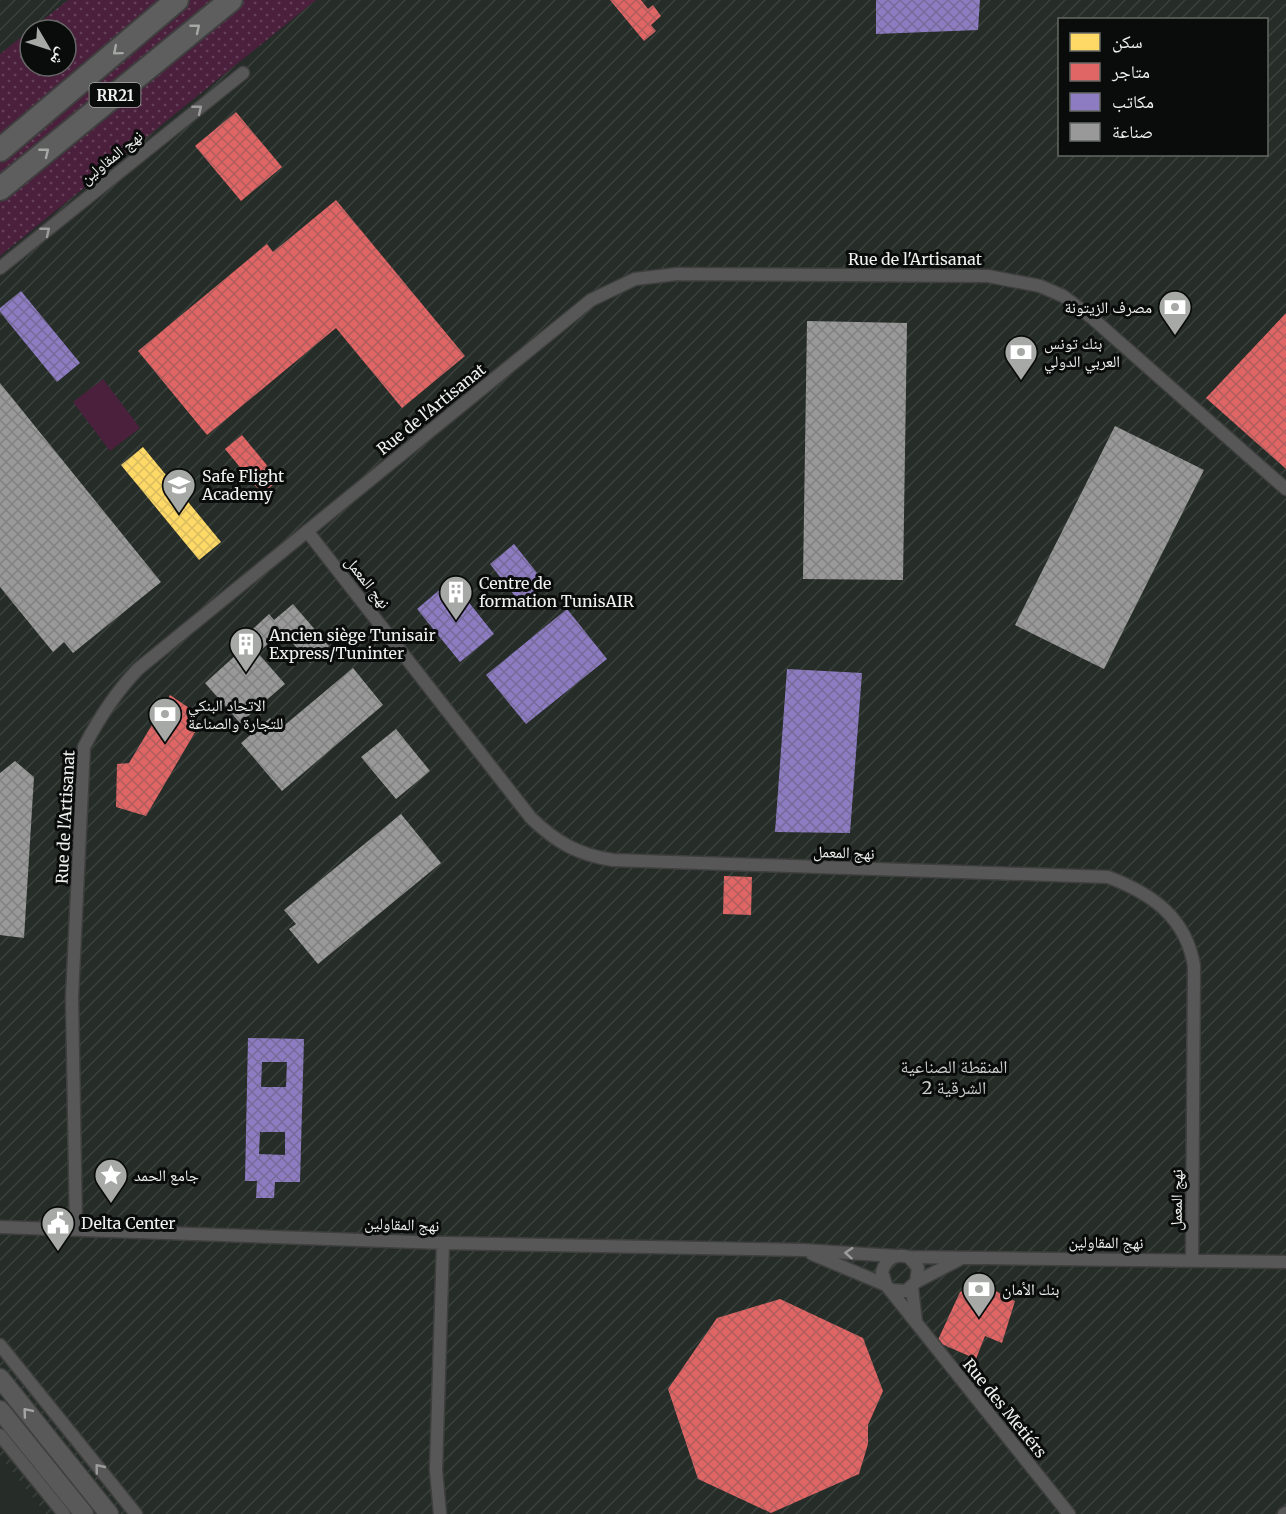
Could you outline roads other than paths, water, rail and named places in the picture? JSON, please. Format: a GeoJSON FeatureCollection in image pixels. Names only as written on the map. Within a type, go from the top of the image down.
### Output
{"type":"FeatureCollection","features":[{"type":"Feature","properties":{"kind":"highway","name":"RR21"},"geometry":{"type":"LineString","coordinates":[[0,150],[177,0]]}},
{"type":"Feature","properties":{"kind":"highway","name":"RR21"},"geometry":{"type":"LineString","coordinates":[[0,189],[231,0]]}},
{"type":"Feature","properties":{"kind":"street","name":"نهج المقاولين"},"geometry":{"type":"LineString","coordinates":[[0,268],[243,73]]}},
{"type":"Feature","properties":{"kind":"street","name":"Rue de l'Artisanat"},"geometry":{"type":"LineString","coordinates":[[76,1228],[72,997],[84,747],[117,691],[138,669],[591,300],[635,279],[676,274],[988,276],[1040,286],[1063,296],[1091,317],[1286,489]]}},
{"type":"Feature","properties":{"kind":"street","name":"نهج المعمل"},"geometry":{"type":"LineString","coordinates":[[307,531],[531,818],[567,848],[589,857],[613,860],[1108,877],[1134,887],[1157,902],[1185,933],[1194,966],[1192,1260]]}},
{"type":"Feature","properties":{"kind":"street","name":"نهج المقاولين"},"geometry":{"type":"LineString","coordinates":[[0,1227],[443,1242],[803,1250],[895,1256]]}},
{"type":"Feature","properties":{"kind":"street"},"geometry":{"type":"LineString","coordinates":[[440,1514],[436,1470],[443,1242]]}},
{"type":"Feature","properties":{"kind":"street","name":"نهج المقاولين"},"geometry":{"type":"LineString","coordinates":[[803,1250],[889,1288]]}},
{"type":"Feature","properties":{"kind":"street"},"geometry":{"type":"LineString","coordinates":[[914,1285],[906,1291],[889,1288],[882,1279],[884,1265],[895,1256],[909,1257],[918,1268],[914,1285],[916,1323]]}},
{"type":"Feature","properties":{"kind":"street","name":"نهج المقاولين"},"geometry":{"type":"LineString","coordinates":[[909,1257],[1286,1262]]}},
{"type":"Feature","properties":{"kind":"street","name":"نهج المقاولين"},"geometry":{"type":"LineString","coordinates":[[914,1285],[963,1257]]}},
{"type":"Feature","properties":{"kind":"street","name":"Rue des Metiérs"},"geometry":{"type":"LineString","coordinates":[[889,1288],[1069,1514]]}},
{"type":"Feature","properties":{"kind":"street"},"geometry":{"type":"LineString","coordinates":[[0,1345],[136,1514]]}},
{"type":"Feature","properties":{"kind":"street"},"geometry":{"type":"LineString","coordinates":[[0,1378],[109,1514]]}},
{"type":"Feature","properties":{"kind":"street"},"geometry":{"type":"LineString","coordinates":[[0,1410],[84,1514]]}},
{"type":"Feature","properties":{"kind":"street"},"geometry":{"type":"LineString","coordinates":[[0,1435],[64,1514]]}},
{"type":"Feature","properties":{"kind":"place","name":"مصرف الزيتونة"},"geometry":{"type":"Point","coordinates":[1175,336]}},
{"type":"Feature","properties":{"kind":"place","name":"بنك تونس العربي الدولي"},"geometry":{"type":"Point","coordinates":[1021,381]}},
{"type":"Feature","properties":{"kind":"place","name":"Safe Flight Academy"},"geometry":{"type":"Point","coordinates":[179,514]}},
{"type":"Feature","properties":{"kind":"place","name":"Centre de formation TunisAIR"},"geometry":{"type":"Point","coordinates":[456,621]}},
{"type":"Feature","properties":{"kind":"place","name":"Ancien siège Tunisair Express/Tuninter"},"geometry":{"type":"Point","coordinates":[246,673]}},
{"type":"Feature","properties":{"kind":"place","name":"الاتحاد البنكي للتجارة والصناعة"},"geometry":{"type":"Point","coordinates":[165,743]}},
{"type":"Feature","properties":{"kind":"place","name":"جامع الحمد"},"geometry":{"type":"Point","coordinates":[111,1204]}},
{"type":"Feature","properties":{"kind":"place","name":"Delta Center"},"geometry":{"type":"Point","coordinates":[58,1252]}},
{"type":"Feature","properties":{"kind":"place","name":"بنك الأمان"},"geometry":{"type":"Point","coordinates":[979,1318]}},
{"type":"Feature","properties":{"kind":"district","name":"المنقطة الصناعية الشرقية 2"},"geometry":{"type":"Point","coordinates":[954,1076]}}]}
